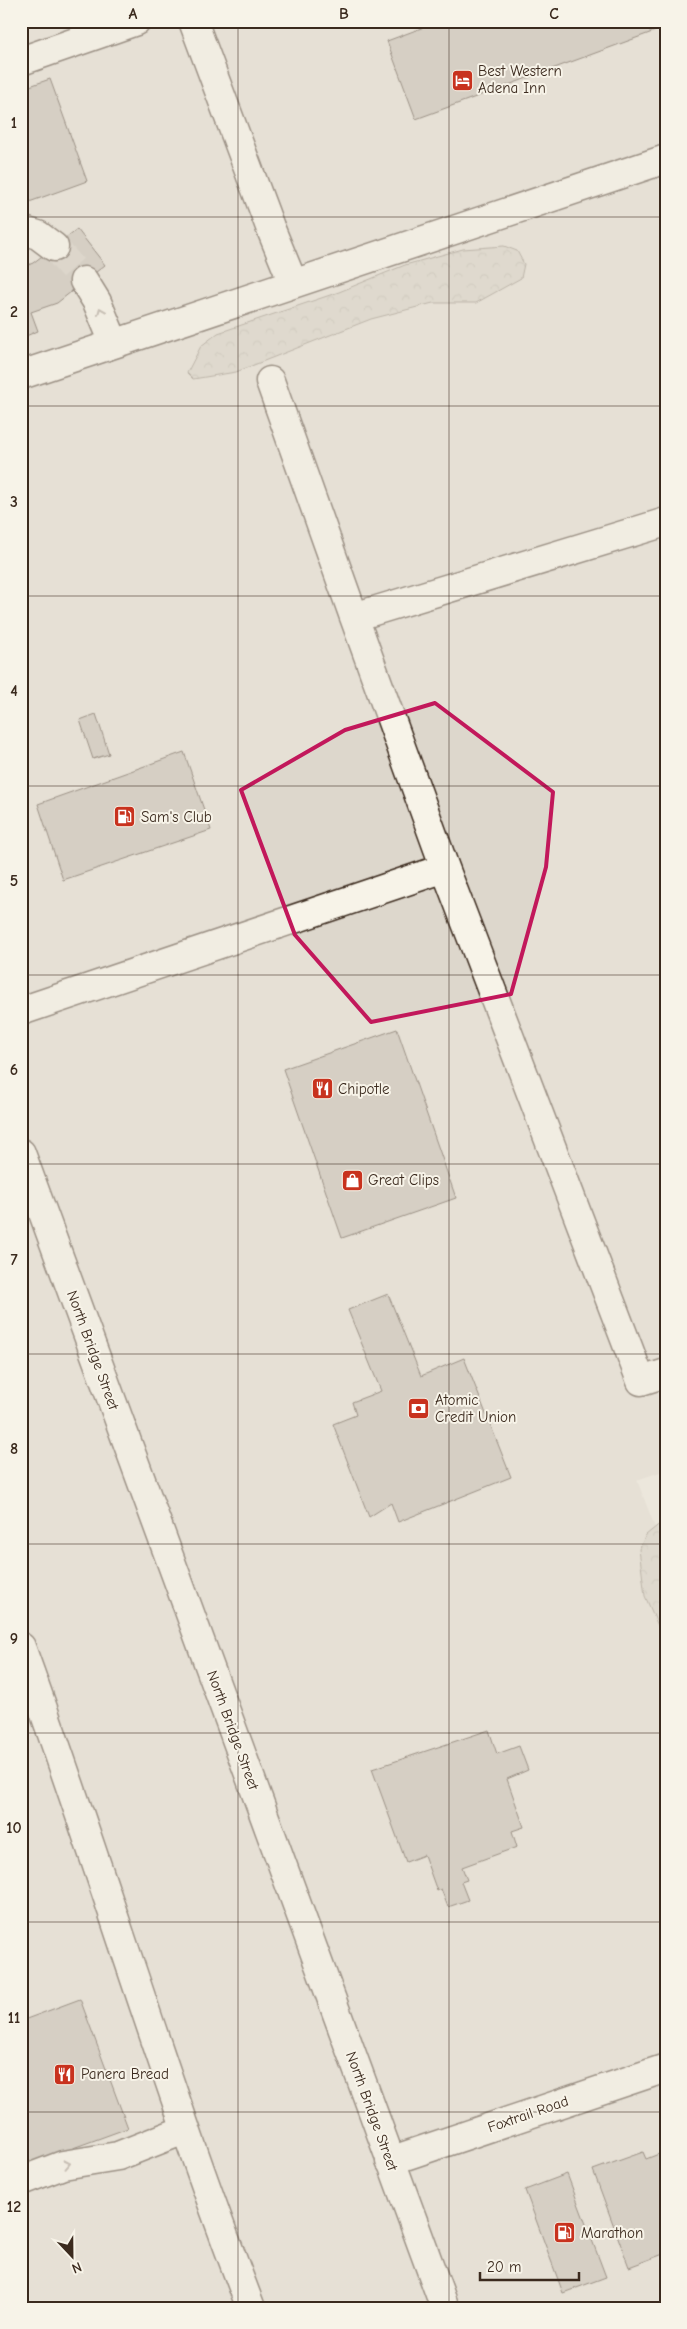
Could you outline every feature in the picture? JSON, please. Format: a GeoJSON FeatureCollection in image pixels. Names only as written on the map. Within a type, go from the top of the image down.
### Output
{"type":"FeatureCollection","features":[{"type":"Feature","properties":{"kind":"main road"},"geometry":{"type":"LineString","coordinates":[[21,61],[136,21]]}},
{"type":"Feature","properties":{"kind":"main road"},"geometry":{"type":"LineString","coordinates":[[193,21],[270,227],[293,283]]}},
{"type":"Feature","properties":{"kind":"main road"},"geometry":{"type":"LineString","coordinates":[[21,375],[666,159]]}},
{"type":"Feature","properties":{"kind":"main road"},"geometry":{"type":"LineString","coordinates":[[21,230],[38,235],[54,247]]}},
{"type":"Feature","properties":{"kind":"main road"},"geometry":{"type":"LineString","coordinates":[[84,281],[97,302],[114,343]]}},
{"type":"Feature","properties":{"kind":"main road"},"geometry":{"type":"LineString","coordinates":[[270,381],[445,868],[641,1381],[666,1373]]}},
{"type":"Feature","properties":{"kind":"main road"},"geometry":{"type":"LineString","coordinates":[[354,618],[666,522]]}},
{"type":"Feature","properties":{"kind":"main road"},"geometry":{"type":"LineString","coordinates":[[21,1011],[445,868]]}},
{"type":"Feature","properties":{"kind":"main road","name":"North Bridge Street"},"geometry":{"type":"LineString","coordinates":[[21,1153],[445,2308]]}},
{"type":"Feature","properties":{"kind":"main road"},"geometry":{"type":"LineString","coordinates":[[21,1647],[88,1836],[184,2130],[250,2308]]}},
{"type":"Feature","properties":{"kind":"main road","name":"Foxtrail Road"},"geometry":{"type":"LineString","coordinates":[[390,2161],[666,2068]]}},
{"type":"Feature","properties":{"kind":"main road"},"geometry":{"type":"LineString","coordinates":[[21,2181],[63,2164],[118,2156],[184,2130]]}},
{"type":"Feature","properties":{"kind":"highlighted area"},"geometry":{"type":"Polygon","coordinates":[[[435,703],[553,792],[546,867],[511,994],[371,1022],[295,935],[241,790],[345,730],[435,703]]]}},
{"type":"Feature","properties":{"kind":"shaded area"},"geometry":{"type":"Polygon","coordinates":[[[21,21],[666,21],[666,1470],[637,1480],[666,1556],[666,2308],[21,2308],[21,21]]]}},
{"type":"Feature","properties":{"kind":"green space"},"geometry":{"type":"Polygon","coordinates":[[[504,246],[517,251],[524,264],[521,278],[476,303],[433,303],[371,319],[236,372],[193,379],[187,373],[201,346],[218,333],[339,292],[405,265],[463,249],[504,246]]]}},
{"type":"Feature","properties":{"kind":"green space"},"geometry":{"type":"Polygon","coordinates":[[[662,1522],[666,1522],[666,1644],[645,1596],[639,1549],[646,1535],[662,1522]]]}},
{"type":"Feature","properties":{"kind":"building","name":"Best Western Adena Inn"},"geometry":{"type":"Polygon","coordinates":[[[440,21],[666,21],[666,27],[416,119],[387,41],[440,21]]]}},
{"type":"Feature","properties":{"kind":"building"},"geometry":{"type":"Polygon","coordinates":[[[50,79],[87,181],[21,205],[21,89],[50,79]]]}},
{"type":"Feature","properties":{"kind":"building"},"geometry":{"type":"Polygon","coordinates":[[[77,229],[105,265],[57,303],[31,312],[38,331],[21,338],[21,268],[33,263],[77,229]]]}},
{"type":"Feature","properties":{"kind":"building"},"geometry":{"type":"Polygon","coordinates":[[[96,714],[109,754],[93,759],[80,720],[96,714]]]}},
{"type":"Feature","properties":{"kind":"building","name":"Sam's Club"},"geometry":{"type":"Polygon","coordinates":[[[184,752],[211,830],[63,880],[38,804],[184,752]]]}},
{"type":"Feature","properties":{"kind":"building"},"geometry":{"type":"Polygon","coordinates":[[[397,1029],[456,1198],[342,1238],[283,1069],[397,1029]]]}},
{"type":"Feature","properties":{"kind":"building","name":"Atomic Credit Union"},"geometry":{"type":"Polygon","coordinates":[[[388,1294],[421,1376],[464,1358],[511,1477],[398,1522],[391,1503],[369,1517],[333,1424],[356,1415],[352,1402],[381,1391],[348,1310],[388,1294]]]}},
{"type":"Feature","properties":{"kind":"building"},"geometry":{"type":"Polygon","coordinates":[[[489,1730],[497,1754],[519,1746],[528,1770],[507,1779],[524,1827],[512,1831],[517,1847],[462,1867],[467,1880],[461,1882],[468,1900],[448,1907],[441,1889],[437,1891],[424,1855],[406,1862],[372,1769],[489,1730]]]}},
{"type":"Feature","properties":{"kind":"building","name":"Panera Bread"},"geometry":{"type":"Polygon","coordinates":[[[80,1999],[128,2128],[21,2167],[21,2021],[80,1999]]]}},
{"type":"Feature","properties":{"kind":"building"},"geometry":{"type":"Polygon","coordinates":[[[643,2152],[646,2159],[664,2152],[666,2156],[666,2253],[629,2267],[593,2170],[643,2152]]]}},
{"type":"Feature","properties":{"kind":"building","name":"Marathon"},"geometry":{"type":"Polygon","coordinates":[[[567,2174],[606,2277],[563,2293],[525,2190],[567,2174]]]}},
{"type":"Feature","properties":{"kind":"tunnel"},"geometry":{"type":"LineString","coordinates":[[54,247],[84,281]]}},
{"type":"Feature","properties":{"kind":"place","name":"Best Western Adena Inn"},"geometry":{"type":"Point","coordinates":[462,80]}},
{"type":"Feature","properties":{"kind":"place","name":"Sam's Club"},"geometry":{"type":"Point","coordinates":[125,817]}},
{"type":"Feature","properties":{"kind":"place","name":"Chipotle"},"geometry":{"type":"Point","coordinates":[322,1089]}},
{"type":"Feature","properties":{"kind":"place","name":"Great Clips"},"geometry":{"type":"Point","coordinates":[352,1180]}},
{"type":"Feature","properties":{"kind":"place","name":"Atomic Credit Union"},"geometry":{"type":"Point","coordinates":[419,1409]}},
{"type":"Feature","properties":{"kind":"place","name":"Panera Bread"},"geometry":{"type":"Point","coordinates":[65,2074]}},
{"type":"Feature","properties":{"kind":"place","name":"Marathon"},"geometry":{"type":"Point","coordinates":[565,2233]}}]}
